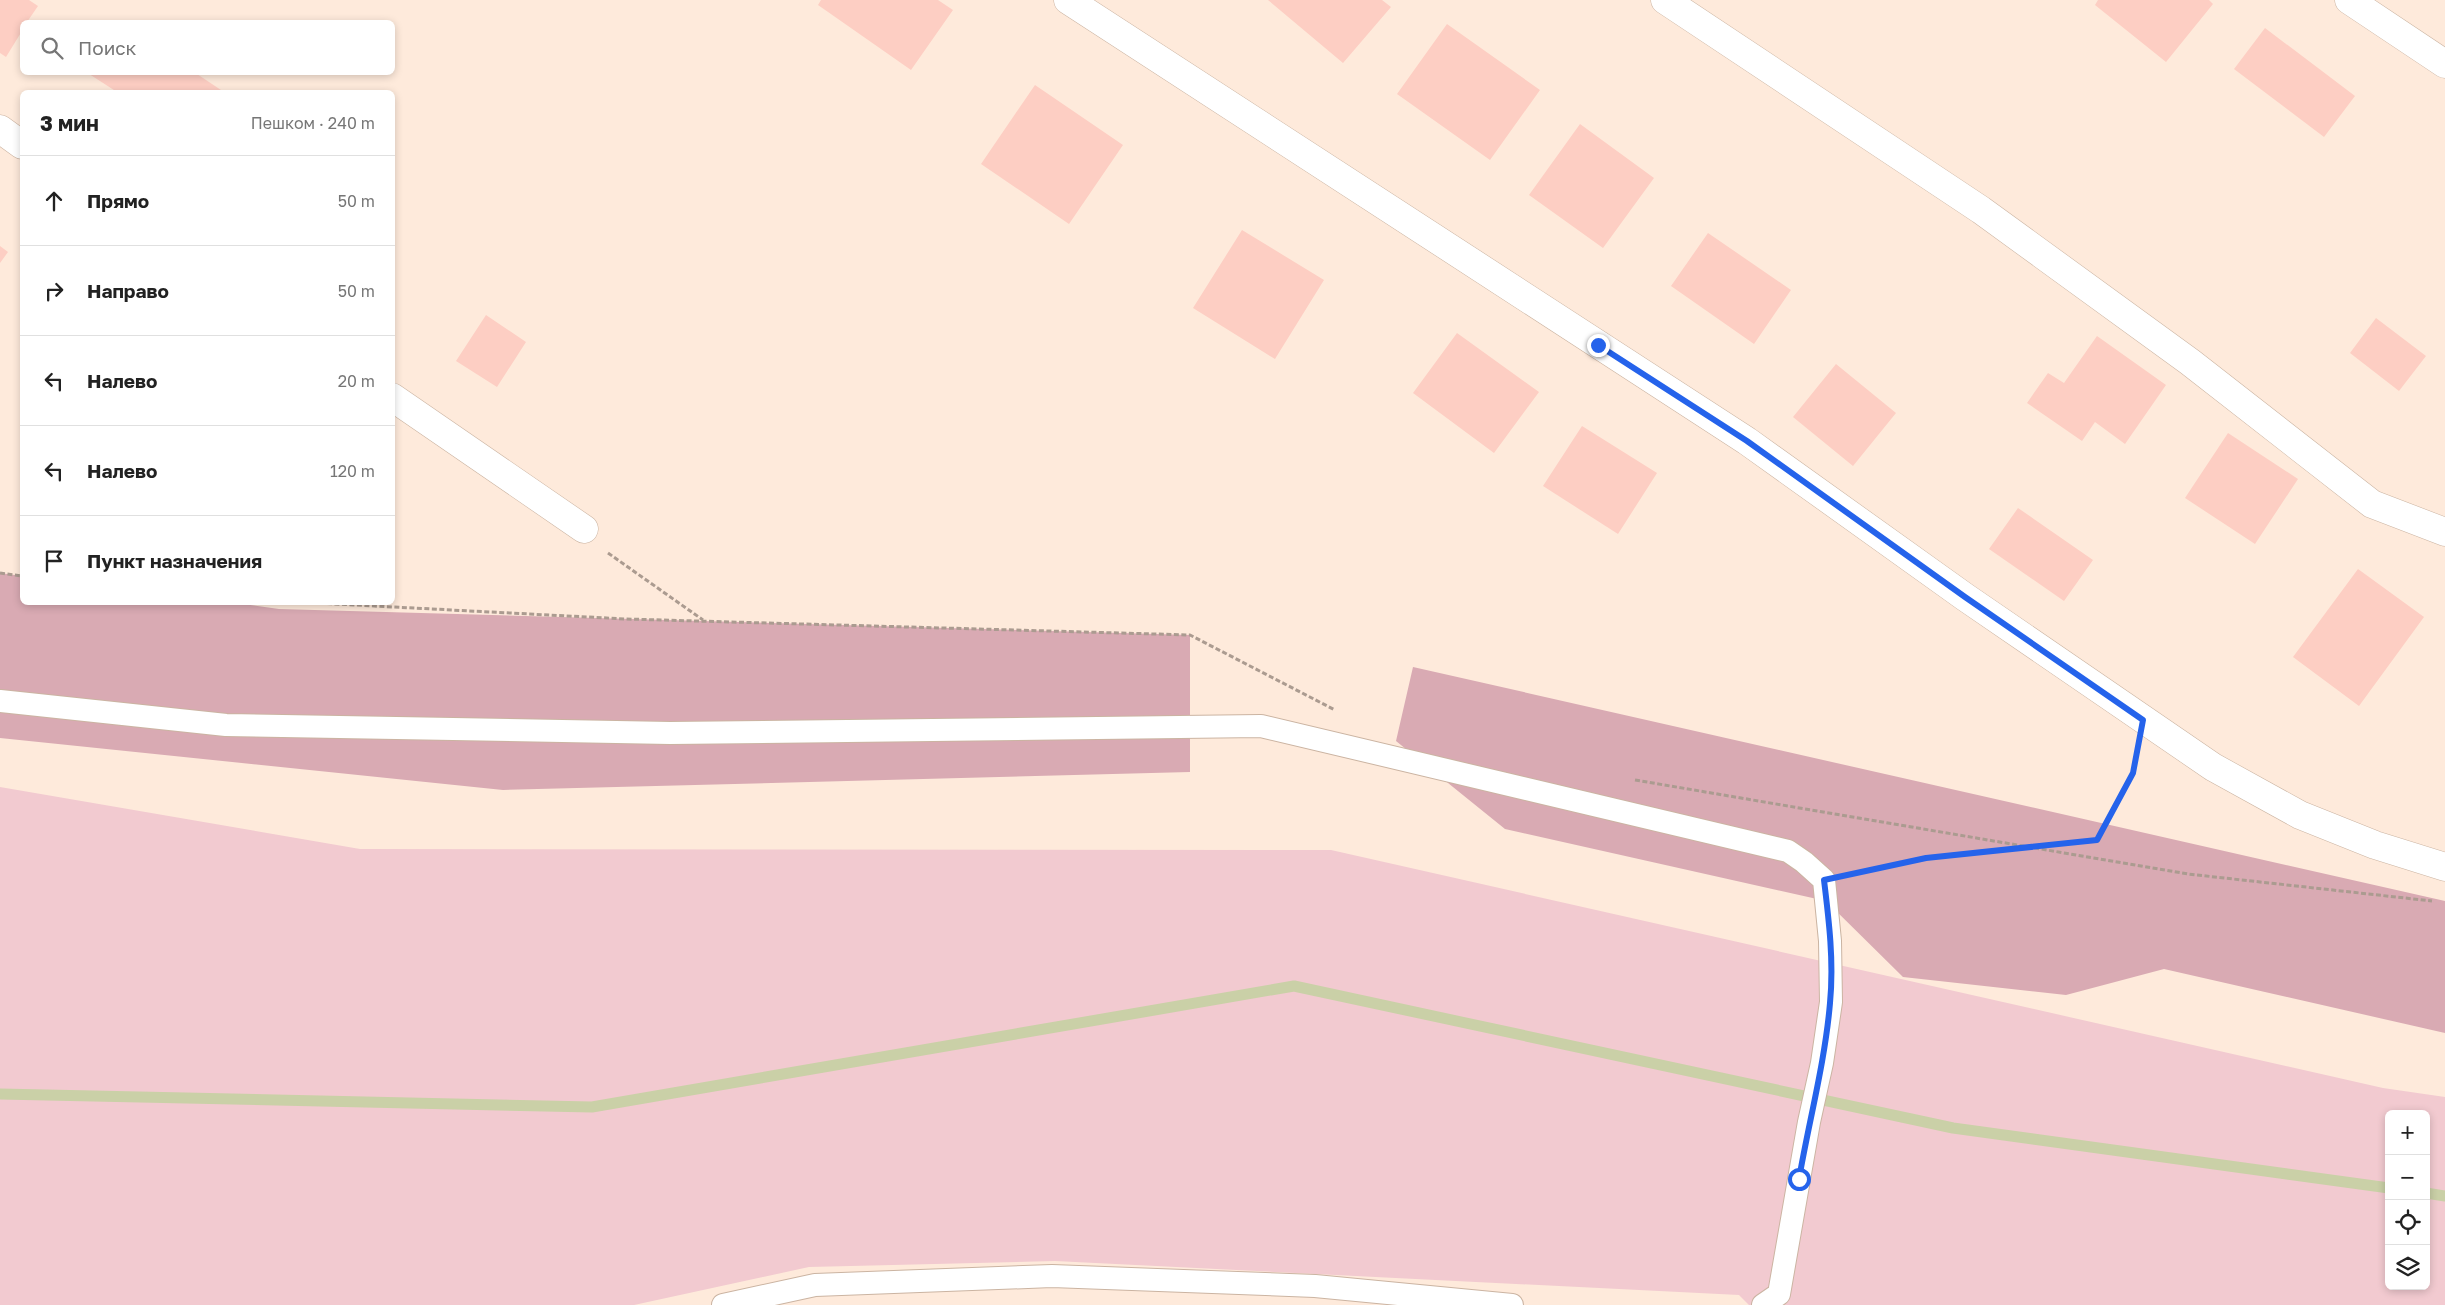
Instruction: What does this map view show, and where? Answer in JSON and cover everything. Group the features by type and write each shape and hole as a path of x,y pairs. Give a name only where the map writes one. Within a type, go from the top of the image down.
{"street":[{"path":"1068,0 1747,441 1965,597 2213,767 2300,815 2375,845 2445,867"},
{"path":"1665,0 1981,210 2190,362 2372,504 2445,532"},
{"path":"2349,0 2445,64"},
{"path":"0,130 20,144"},
{"path":"395,399 584,529"}],"lane":[{"path":"0,702 226,725 670,733 1261,726 1788,851 1824,880 1830,941 1830,1002 1822,1063 1809,1122 1779,1294 1763,1305"},
{"path":"723,1305 815,1285 1052,1276 1315,1286 1512,1305"}],"path":[{"path":"0,573 20,576"},
{"path":"1824,880 1926,858 2097,840 2133,773 2143,720"}],"shaded area":[{"path":"0,573 20,576 20,605 250,605 279,609 1190,635 1190,772 503,790 0,738"},
{"path":"1413,667 2445,901 2445,1033 2164,969 2066,995 1903,977 1826,901 1505,829 1396,741"},
{"path":"0,787 360,849 1331,850 2383,1088 2445,1097 2445,1305 1749,1305 1739,1295 1055,1261 809,1267 634,1305 0,1305"}],"building":[{"path":"0,0 29,0 38,6 28,20 20,20 20,34 6,57 0,53"},
{"path":"821,0 938,0 953,10 911,70 818,5"},
{"path":"1268,0 1382,0 1391,7 1343,63"},
{"path":"2098,0 2209,0 2213,4 2166,62 2095,5"},
{"path":"1447,24 1540,90 1490,160 1397,94"},
{"path":"2265,28 2355,96 2324,137 2234,69"},
{"path":"91,75 198,75 221,90 114,90"},
{"path":"1035,85 1123,145 1069,224 981,164"},
{"path":"1580,124 1654,178 1603,248 1529,195"},
{"path":"1242,230 1324,280 1275,359 1193,308"},
{"path":"1708,233 1791,290 1754,344 1671,286"},
{"path":"0,246 8,252 0,263"},
{"path":"486,315 526,342 497,387 456,361"},
{"path":"2376,318 2426,356 2399,391 2350,353"},
{"path":"1457,333 1539,392 1494,453 1413,393"},
{"path":"2097,336 2166,385 2125,444 2095,422 2082,441 2027,403 2048,373 2064,383"},
{"path":"1836,364 1896,413 1853,466 1793,417"},
{"path":"1582,426 1657,473 1618,534 1543,486"},
{"path":"2228,433 2298,479 2255,544 2185,498"},
{"path":"2018,508 2093,560 2064,601 1989,549"},
{"path":"2358,569 2424,617 2359,706 2293,657"}],"waterway":[{"path":"0,1094 592,1107 1294,986 1953,1128 2385,1187"},
{"path":"2430,1194 2445,1196"}],"route":[{"path":"1598,345 1747,441 1965,597 2143,720 2133,773 2097,840 1926,858 1824,880 1830,941 1830,1002 1822,1063 1799,1179"}]}
